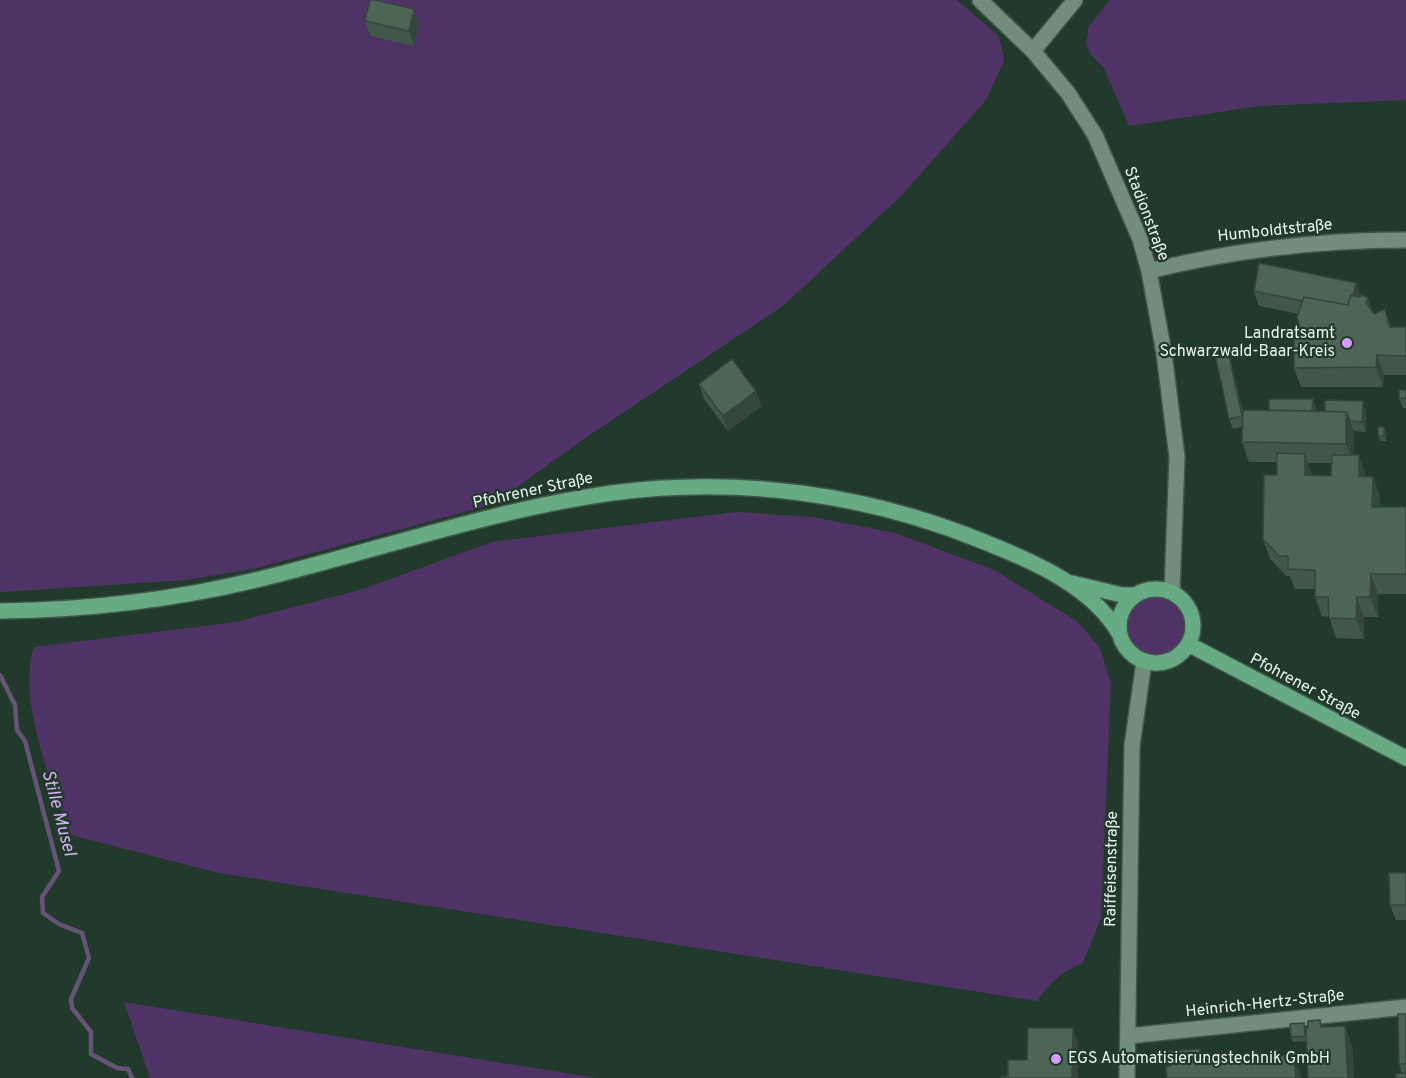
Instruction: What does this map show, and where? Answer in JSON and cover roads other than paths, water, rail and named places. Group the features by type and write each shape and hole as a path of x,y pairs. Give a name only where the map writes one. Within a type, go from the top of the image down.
{"main road":[{"name":"Pfohrener Straße","path":"7,611 130,602 229,586 534,508 612,493 692,488 812,494 889,508 980,539 1066,581 1122,595 1136,595"},
{"name":"Pfohrener Straße","path":"1066,581 1111,618 1120,635"},
{"path":"1154,590 1172,592 1182,599 1191,615 1193,633 1188,645 1171,660 1160,663 1143,662 1126,647 1120,635 1122,612 1136,595 1154,590"},
{"name":"Pfohrener Straße","path":"1188,645 1406,758"}],"street":[{"name":"Stadionstraße","path":"980,0 1033,51 1068,93 1095,135 1140,239 1149,271 1164,353 1177,457 1172,592"},
{"path":"1033,51 1075,0"},
{"name":"Humboldtstraße","path":"1149,271 1211,256 1276,247 1334,241 1406,240"},
{"name":"Raiffeisenstraße","path":"1127,1078 1132,746 1143,662"},
{"name":"Heinrich-Hertz-Straße","path":"1128,1036 1406,1008"}],"waterway":[{"name":"Stille Musel","path":"0,675 15,705 17,730 25,741 59,871 42,897 43,913 59,924 82,933 89,958 71,999 72,1008 91,1032 91,1054 117,1068 128,1069 132,1078"}],"place":[{"name":"Landratsamt Schwarzwald-Baar-Kreis","path":"1347,343"},
{"name":"EGS Automatisierungstechnik GmbH","path":"1056,1059"}]}
